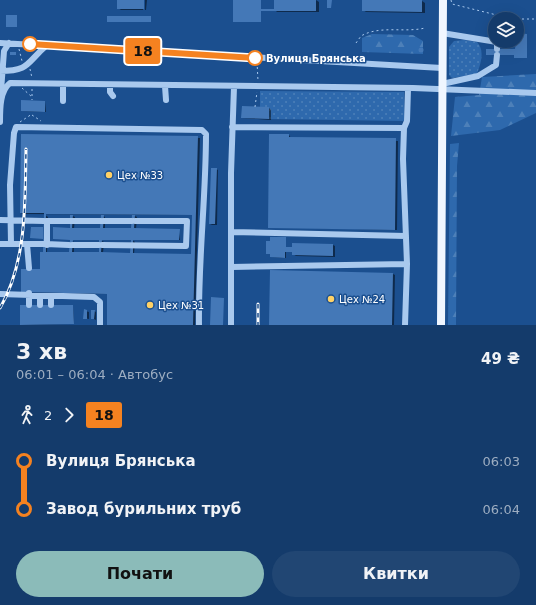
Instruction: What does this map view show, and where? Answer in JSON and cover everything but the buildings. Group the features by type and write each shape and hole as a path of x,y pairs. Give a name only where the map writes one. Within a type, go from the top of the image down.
{"main road":[{"path":"441,325 443,0"}],"street":[{"path":"442,33 497,42 496,65 478,76 442,87"},
{"path":"0,43 442,68"},
{"path":"0,122 1,71 4,51 9,43"},
{"path":"1,71 17,71 24,68 47,45"},
{"path":"1,93 5,86 10,83 234,87 257,84 408,88 442,87 536,93"},
{"path":"63,84 63,101"},
{"path":"110,85 110,92 113,96"},
{"path":"165,86 166,100"},
{"path":"231,325 232,127 234,87"},
{"path":"405,325 407,264 404,128 407,121 408,88"},
{"path":"11,244 11,178 14,133 16,127 202,130 206,134 206,148 204,215 199,271 199,325"},
{"path":"232,127 404,128"},
{"path":"0,220 187,221 186,246 0,244"},
{"path":"45,244 46,221"},
{"path":"232,232 406,236"},
{"path":"27,244 29,268"},
{"path":"232,267 407,264"},
{"path":"0,294 29,294 40,296 60,294 94,297 100,302 100,325"},
{"path":"29,294 29,305"},
{"path":"40,296 40,305"},
{"path":"52,296 52,305"}],"path":[{"path":"452,0 452,4 488,13"},
{"path":"524,20 536,20"},
{"path":"356,43 361,36 376,31 410,31 425,28"},
{"path":"255,107 257,58"},
{"path":"17,83 32,97"},
{"path":"32,83 32,100"},
{"path":"21,122 32,113 40,121"}],"green space":[{"path":"372,34 413,35 423,41 423,54 362,52 362,38"},
{"path":"464,40 477,42 482,53 480,66 477,74 452,78 449,75 449,47 454,41"},
{"path":"536,74 536,113 500,130 451,136 455,97 479,95 482,77"},
{"path":"260,91 404,92 404,121 269,119 269,107 260,107"},
{"path":"459,143 457,166 456,325 448,325 450,144"}],"railway":[{"path":"0,308 9,290 20,251 23,231 26,149"},
{"path":"258,304 258,325"}],"bus line":[{"name":"18","path":"30,44 255,58"}],"place":[{"name":"Вулиця Брянська","path":"255,58"},
{"name":"Цех №33","path":"109,175"},
{"name":"Цех №24","path":"331,299"},
{"name":"Цех №31","path":"150,305"}]}
